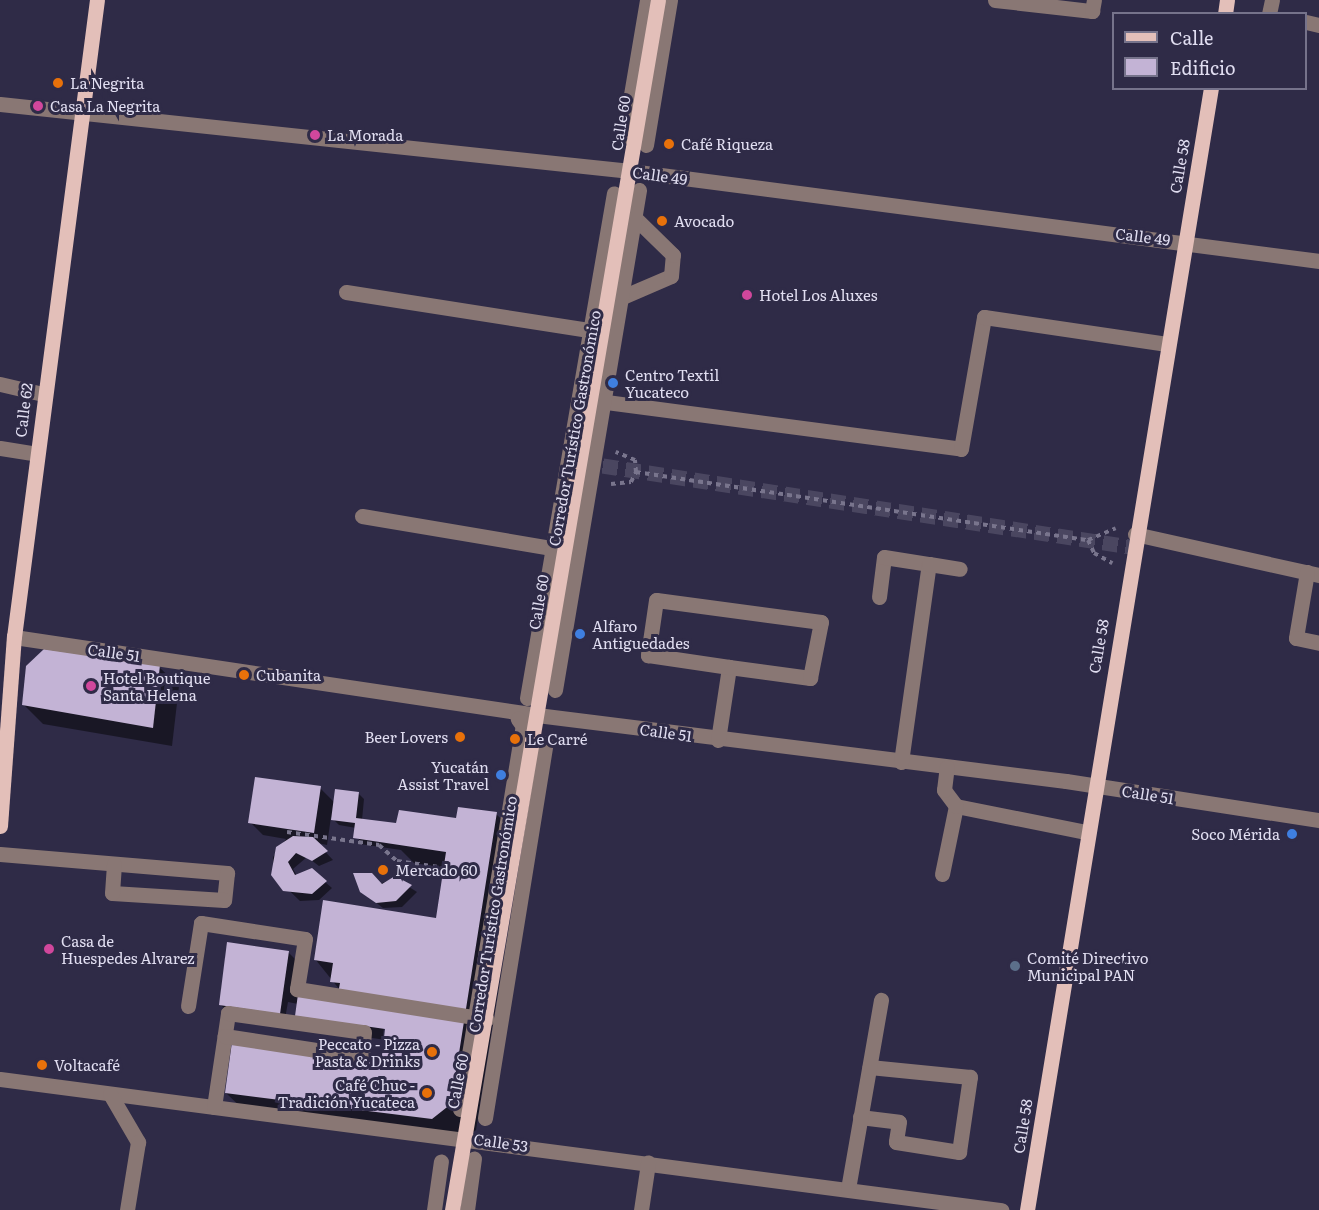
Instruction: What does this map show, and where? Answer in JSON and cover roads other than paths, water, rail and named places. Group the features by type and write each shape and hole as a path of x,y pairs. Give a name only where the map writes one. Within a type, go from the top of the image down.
{"main road":[{"name":"Calle 62","path":"0,826 14,637 78,113 97,0"},
{"name":"Calle 60","path":"452,1210 481,1018 537,715 559,549 597,400 597,331 614,301 629,212 630,171 658,0"},
{"name":"Calle 58","path":"1027,1210 1086,832 1129,530 1167,344 1211,90"}],"street":[{"path":"624,136 647,0"},
{"path":"646,146 670,0"},
{"path":"996,0 1092,11 1094,0"},
{"name":"Calle 49","path":"0,104 630,171 1185,241 1319,261"},
{"path":"614,301 671,276 674,255 629,212 639,190"},
{"name":"Corredor Turístico Gastronómico","path":"527,698 559,549 597,331 614,193"},
{"path":"346,292 597,331"},
{"name":"Corredor Turístico Gastronómico","path":"555,690 596,444 597,400 614,301"},
{"path":"597,400 961,449 984,317 1167,344"},
{"path":"0,384 44,394"},
{"path":"0,448 36,454"},
{"path":"363,516 559,549"},
{"path":"1129,530 1313,573 1296,638 1319,643"},
{"path":"879,597 884,557 960,569"},
{"path":"901,762 929,564"},
{"path":"657,600 821,622 810,678 729,666 648,655 657,600"},
{"name":"Calle 51","path":"14,637 537,715 718,740 1093,785 1319,820"},
{"path":"718,740 729,666"},
{"name":"Corredor Turístico Gastronómico","path":"460,1109 481,1018 498,876 523,726 518,719"},
{"name":"Corredor Turístico Gastronómico","path":"485,1118 546,742"},
{"path":"947,767 944,790 956,806 1086,832"},
{"path":"942,874 956,806"},
{"path":"0,854 227,873 224,900 112,893 114,864"},
{"path":"188,1006 201,923 305,939 297,988 481,1018"},
{"path":"848,1189 881,1000"},
{"path":"214,1107 228,1013 364,1032 362,1057 225,1036"},
{"path":"860,1117 899,1122 896,1142 959,1152 970,1077 869,1067"},
{"name":"Calle 53","path":"0,1079 463,1136 1000,1210"},
{"path":"110,1094 138,1142 126,1210"},
{"path":"467,1210 474,1158"},
{"path":"434,1210 441,1161"},
{"path":"641,1210 648,1163"}],"tunnel":[{"path":"580,462 1133,547"}],"place":[{"name":"La Negrita","path":"58,83"},
{"name":"Casa La Negrita","path":"38,106"},
{"name":"La Morada","path":"315,135"},
{"name":"Café Riqueza","path":"669,144"},
{"name":"Avocado","path":"662,221"},
{"name":"Hotel Los Aluxes","path":"747,295"},
{"name":"Centro Textil Yucateco","path":"613,383"},
{"name":"Alfaro Antiguedades","path":"580,634"},
{"name":"Cubanita","path":"244,675"},
{"name":"Hotel Boutique Santa Helena","path":"91,686"},
{"name":"Beer Lovers","path":"460,737"},
{"name":"Le Carré","path":"515,739"},
{"name":"Yucatán Assist Travel","path":"501,775"},
{"name":"Soco Mérida","path":"1292,834"},
{"name":"Mercado 60","path":"383,870"},
{"name":"Casa de Huespedes Alvarez","path":"49,949"},
{"name":"Comité Directivo Municipal PAN","path":"1015,966"},
{"name":"Peccato - Pizza Pasta & Drinks","path":"432,1052"},
{"name":"Voltacafé","path":"42,1065"},
{"name":"Café Chuc - Tradición Yucateca","path":"427,1093"}]}
